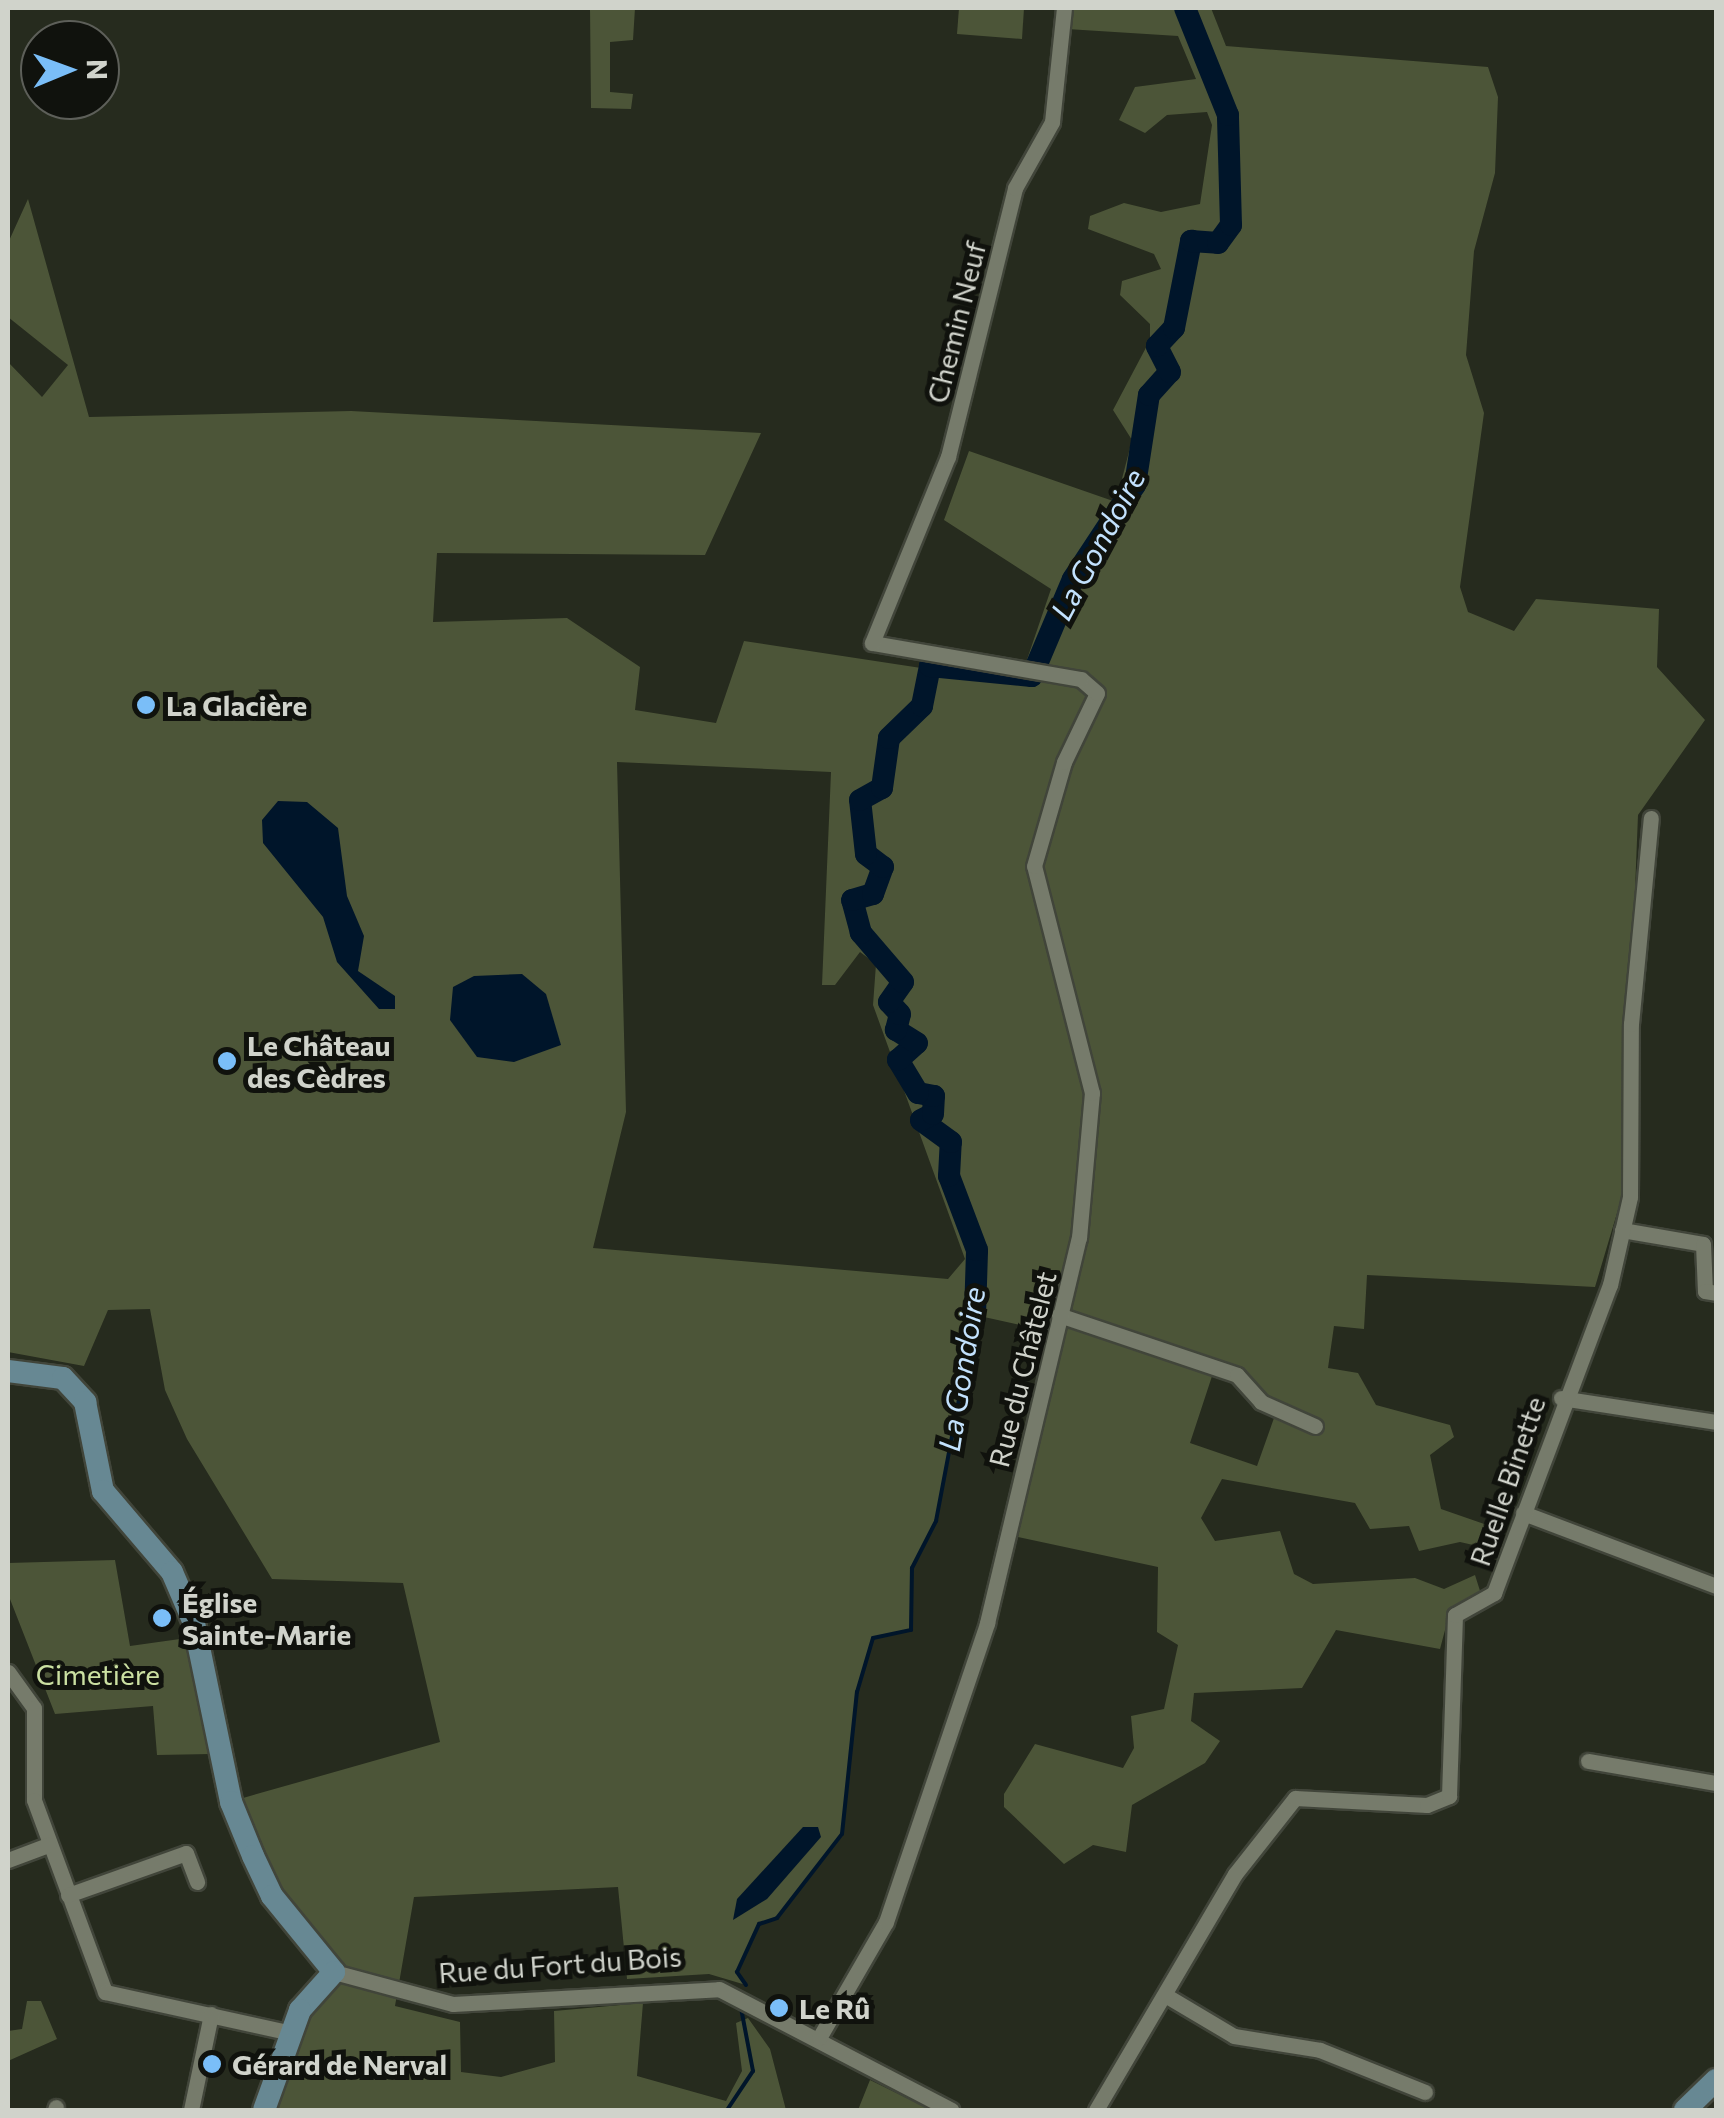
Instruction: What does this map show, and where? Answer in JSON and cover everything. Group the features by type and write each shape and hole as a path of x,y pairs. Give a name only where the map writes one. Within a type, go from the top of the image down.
{"street":[{"name":"Chemin Neuf","path":"1064,8 1052,122 1015,188 948,457 872,643 1073,678 1097,693"},
{"name":"Rue du Châtelet","path":"819,2038 886,1922 987,1623 1079,1238 1092,1093 1034,866 1064,762 1097,693"},
{"name":"Ruelle Binette","path":"1096,2110 1234,1874 1295,1798 1427,1805 1450,1796 1455,1615 1494,1593 1561,1398 1610,1285 1622,1230 1634,1170 1631,1024 1651,818"},
{"path":"1622,1230 1703,1244 1710,1258 1705,1291 1716,1293"},
{"path":"1058,1315 1237,1375 1261,1402 1315,1426"},
{"path":"8,1370 63,1378 84,1402 103,1492 172,1572 194,1622 230,1802 253,1856 334,1972 292,2033 264,2110"},
{"path":"1561,1398 1716,1422"},
{"path":"1523,1513 1716,1586"},
{"path":"8,1672 34,1708 32,1789 48,1845 106,1992 292,2033"},
{"path":"1588,1761 1716,1782"},
{"path":"8,1860 48,1845"},
{"path":"68,1895 186,1854 196,1882"},
{"name":"Rue du Fort du Bois","path":"334,1972 453,2004 694,1984 819,2038 951,2110"},
{"path":"1165,1996 1234,2036 1320,2050 1424,2092"},
{"path":"191,2110 211,2014"},
{"path":"1685,2110 1716,2080"}],"green space":[{"path":"590,8 635,8 633,40 610,42 610,92 633,94 631,109 591,108"},
{"path":"959,8 1024,8 1022,39 957,34"},
{"path":"1068,8 1211,8 1226,46 1488,67 1498,97 1495,173 1474,251 1466,355 1484,413 1460,587 1468,612 1514,631 1536,599 1659,609 1657,667 1705,720 1638,815 1623,1193 1595,1287 1367,1275 1364,1329 1334,1326 1328,1368 1358,1373 1376,1405 1450,1425 1454,1437 1430,1455 1441,1509 1490,1526 1504,1552 1460,1542 1419,1551 1409,1526 1370,1529 1355,1503 1222,1479 1201,1518 1215,1541 1280,1531 1294,1574 1313,1584 1415,1578 1444,1589 1475,1575 1481,1594 1449,1615 1440,1649 1336,1630 1302,1688 1194,1693 1191,1721 1220,1741 1205,1763 1132,1805 1126,1852 1093,1845 1064,1864 1004,1807 1004,1794 1035,1744 1123,1768 1134,1748 1131,1716 1164,1709 1178,1645 1157,1632 1158,1567 1018,1537 1061,1334 975,1315 936,1521 912,1568 911,1630 873,1638 857,1692 842,1834 777,1918 759,1925 737,1972 746,1985 709,1974 627,1979 618,1887 414,1897 395,2006 460,2022 461,2072 501,2077 555,2062 554,2011 643,2003 637,2076 726,2101 742,2071 736,2023 748,2018 770,2049 786,2110 269,2110 321,1990 343,1964 282,1891 243,1798 440,1742 403,1583 272,1579 187,1439 165,1390 150,1309 108,1310 84,1366 8,1352 8,362 42,397 68,365 8,317 8,243 28,199 89,417 351,411 761,433 705,555 437,553 433,622 567,618 640,667 635,710 716,723 744,641 1019,683 1051,589 944,520 969,451 1116,502 1132,440 1113,410 1150,340 1150,324 1120,295 1122,281 1161,269 1154,254 1088,229 1090,216 1124,203 1161,212 1200,204 1212,125 1207,112 1167,115 1145,133 1119,120 1135,87 1196,79 1178,36 1067,29","holes":["617,762 831,772 822,985 835,985 860,952 876,964 873,1005 965,1259 948,1279 593,1248 626,1112","1217,1361 1279,1404 1257,1466 1190,1443"]},
{"name":"Cimetière","path":"115,1560 130,1646 187,1638 211,1754 157,1755 153,1706 55,1714 8,1594 8,1563"},
{"path":"27,2001 41,2001 57,2039 8,2061 8,2031 22,2029"},
{"path":"870,2080 931,2110 858,2110"}],"water":[{"path":"278,801 307,802 338,828 347,896 364,936 358,971 395,996 395,1009 379,1009 337,962 323,917 263,843 262,820"},
{"path":"522,974 546,994 561,1045 514,1062 477,1057 450,1020 453,987 474,976"},
{"path":"803,1827 818,1827 821,1837 767,1899 733,1920 737,1899"}],"waterway":[{"name":"La Gondoire","path":"975,1315 977,1250 949,1176 951,1142 921,1120 933,1114 934,1096 918,1093 898,1060 917,1043 896,1030 900,1014 889,1002 903,982 861,933 852,900 873,894 883,867 866,854 860,800 882,788 889,738 922,706 930,666 1032,676 1073,579 1135,485 1149,395 1170,372 1157,346 1174,328 1191,241 1218,243 1231,225 1228,115 1185,8"},
{"name":"La Gondoire","path":"746,1985 737,1972 759,1924 777,1918 842,1834 857,1692 873,1638 911,1630 912,1568 936,1521 975,1315"},
{"name":"La Gondoire","path":"727,2110 753,2071 741,2008"}],"place":[{"name":"La Glacière","path":"146,705"},
{"name":"Le Château des Cèdres","path":"227,1061"},
{"name":"Église Sainte-Marie","path":"162,1618"},
{"name":"Le Rû","path":"779,2008"},
{"name":"Gérard de Nerval","path":"212,2064"}]}
